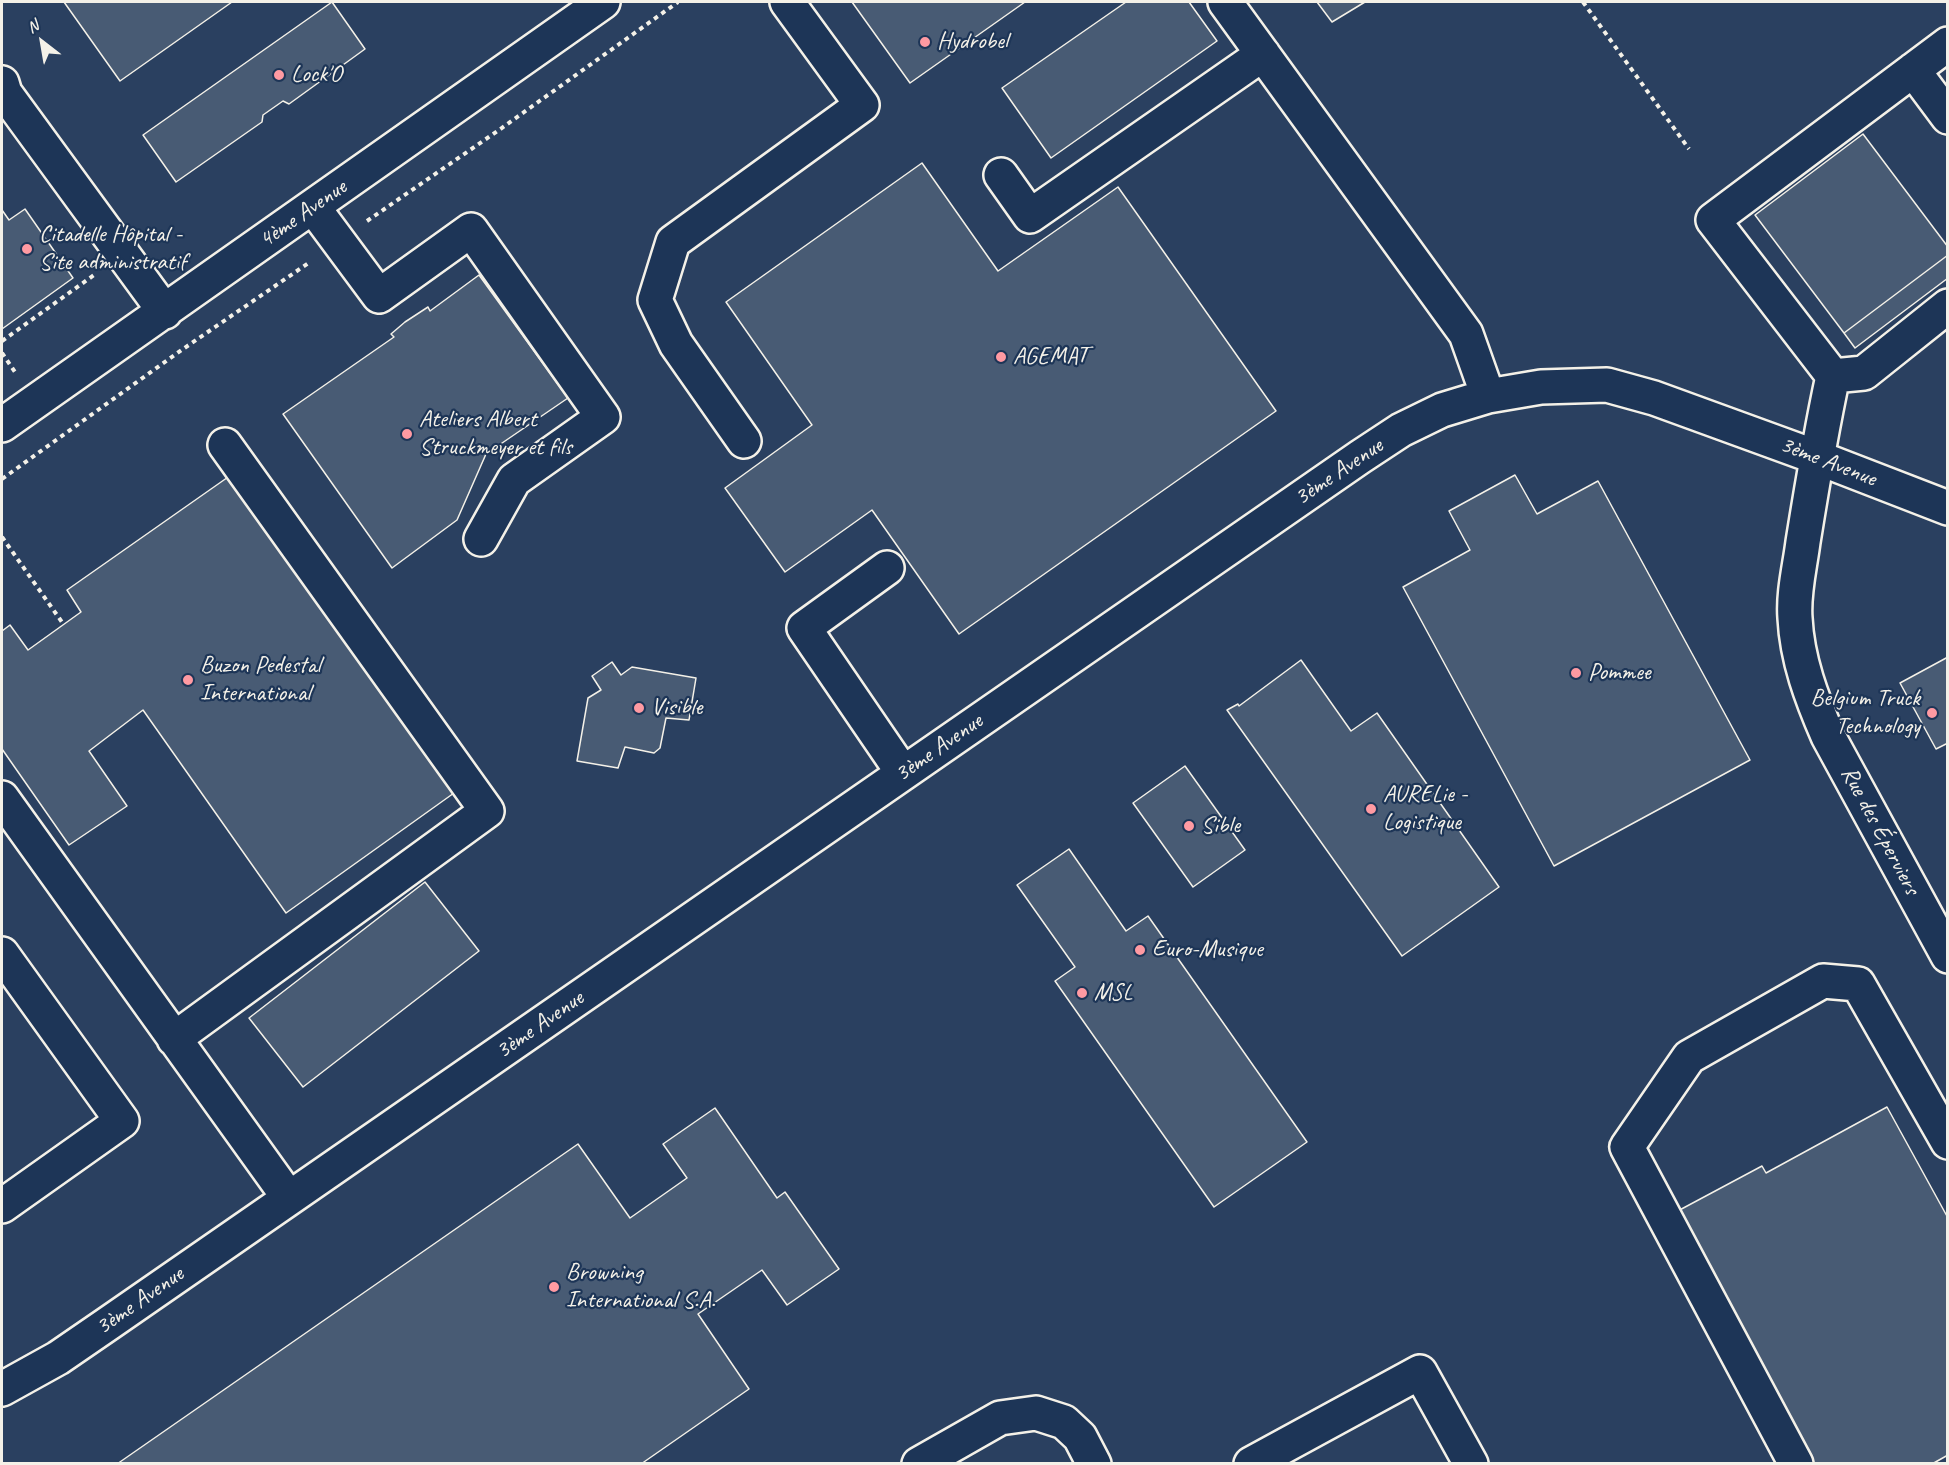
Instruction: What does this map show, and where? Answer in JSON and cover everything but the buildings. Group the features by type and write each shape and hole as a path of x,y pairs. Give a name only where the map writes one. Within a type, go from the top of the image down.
{"street":[{"name":"4ème Avenue","path":"2,425 603,2"},
{"path":"744,441 676,344 655,300 673,242 862,105 787,2"},
{"path":"1225,2 1466,334 1488,396"},
{"path":"1947,44 1713,220 1833,376 1864,373 1947,306"},
{"path":"1001,176 1030,216 1263,54"},
{"path":"1913,70 1947,117"},
{"path":"2,83 5,93 165,312"},
{"path":"313,207 378,296 471,230 603,417 514,480 481,539"},
{"name":"Rue des Éperviers","path":"1833,376 1816,457 1798,576 1794,618 1801,663 1828,736 1947,956"},
{"name":"3ème Avenue","path":"2,1389 57,1358 1360,457 1401,430 1442,410 1488,396 1541,387 1607,385 1654,398 1947,508"},
{"path":"174,1039 487,811 225,445"},
{"path":"887,568 804,628 903,773"},
{"path":"2,798 289,1198"},
{"path":"2,954 122,1121 2,1206"},
{"path":"1796,1464 1627,1147 1689,1057 1823,981 1858,984 1947,1142"},
{"path":"1251,1464 1420,1372 1471,1464"},
{"path":"918,1464 1000,1418 1036,1413 1064,1422 1080,1437 1094,1464"}],"path":[{"path":"1583,2 1689,149"},
{"path":"2,341 124,254"},
{"path":"2,537 64,625"}],"shaded area":[{"path":"2,2 1947,2 1947,1463 2,1463"}],"place":[{"name":"Hydrobel","path":"925,42"},
{"name":"Lock'O","path":"279,75"},
{"name":"Citadelle Hôpital - Site administratif","path":"27,249"},
{"name":"AGEMAT","path":"1001,357"},
{"name":"Ateliers Albert Struckmeyer et fils","path":"407,434"},
{"name":"Pommee","path":"1576,673"},
{"name":"Buzon Pedestal International","path":"188,680"},
{"name":"Visible","path":"639,708"},
{"name":"Belgium Truck Technology","path":"1932,713"},
{"name":"AURELie - Logistique","path":"1371,809"},
{"name":"Sible","path":"1189,826"},
{"name":"Euro-Musique","path":"1140,950"},
{"name":"MSL","path":"1082,993"},
{"name":"Browning International S.A.","path":"554,1287"}]}
